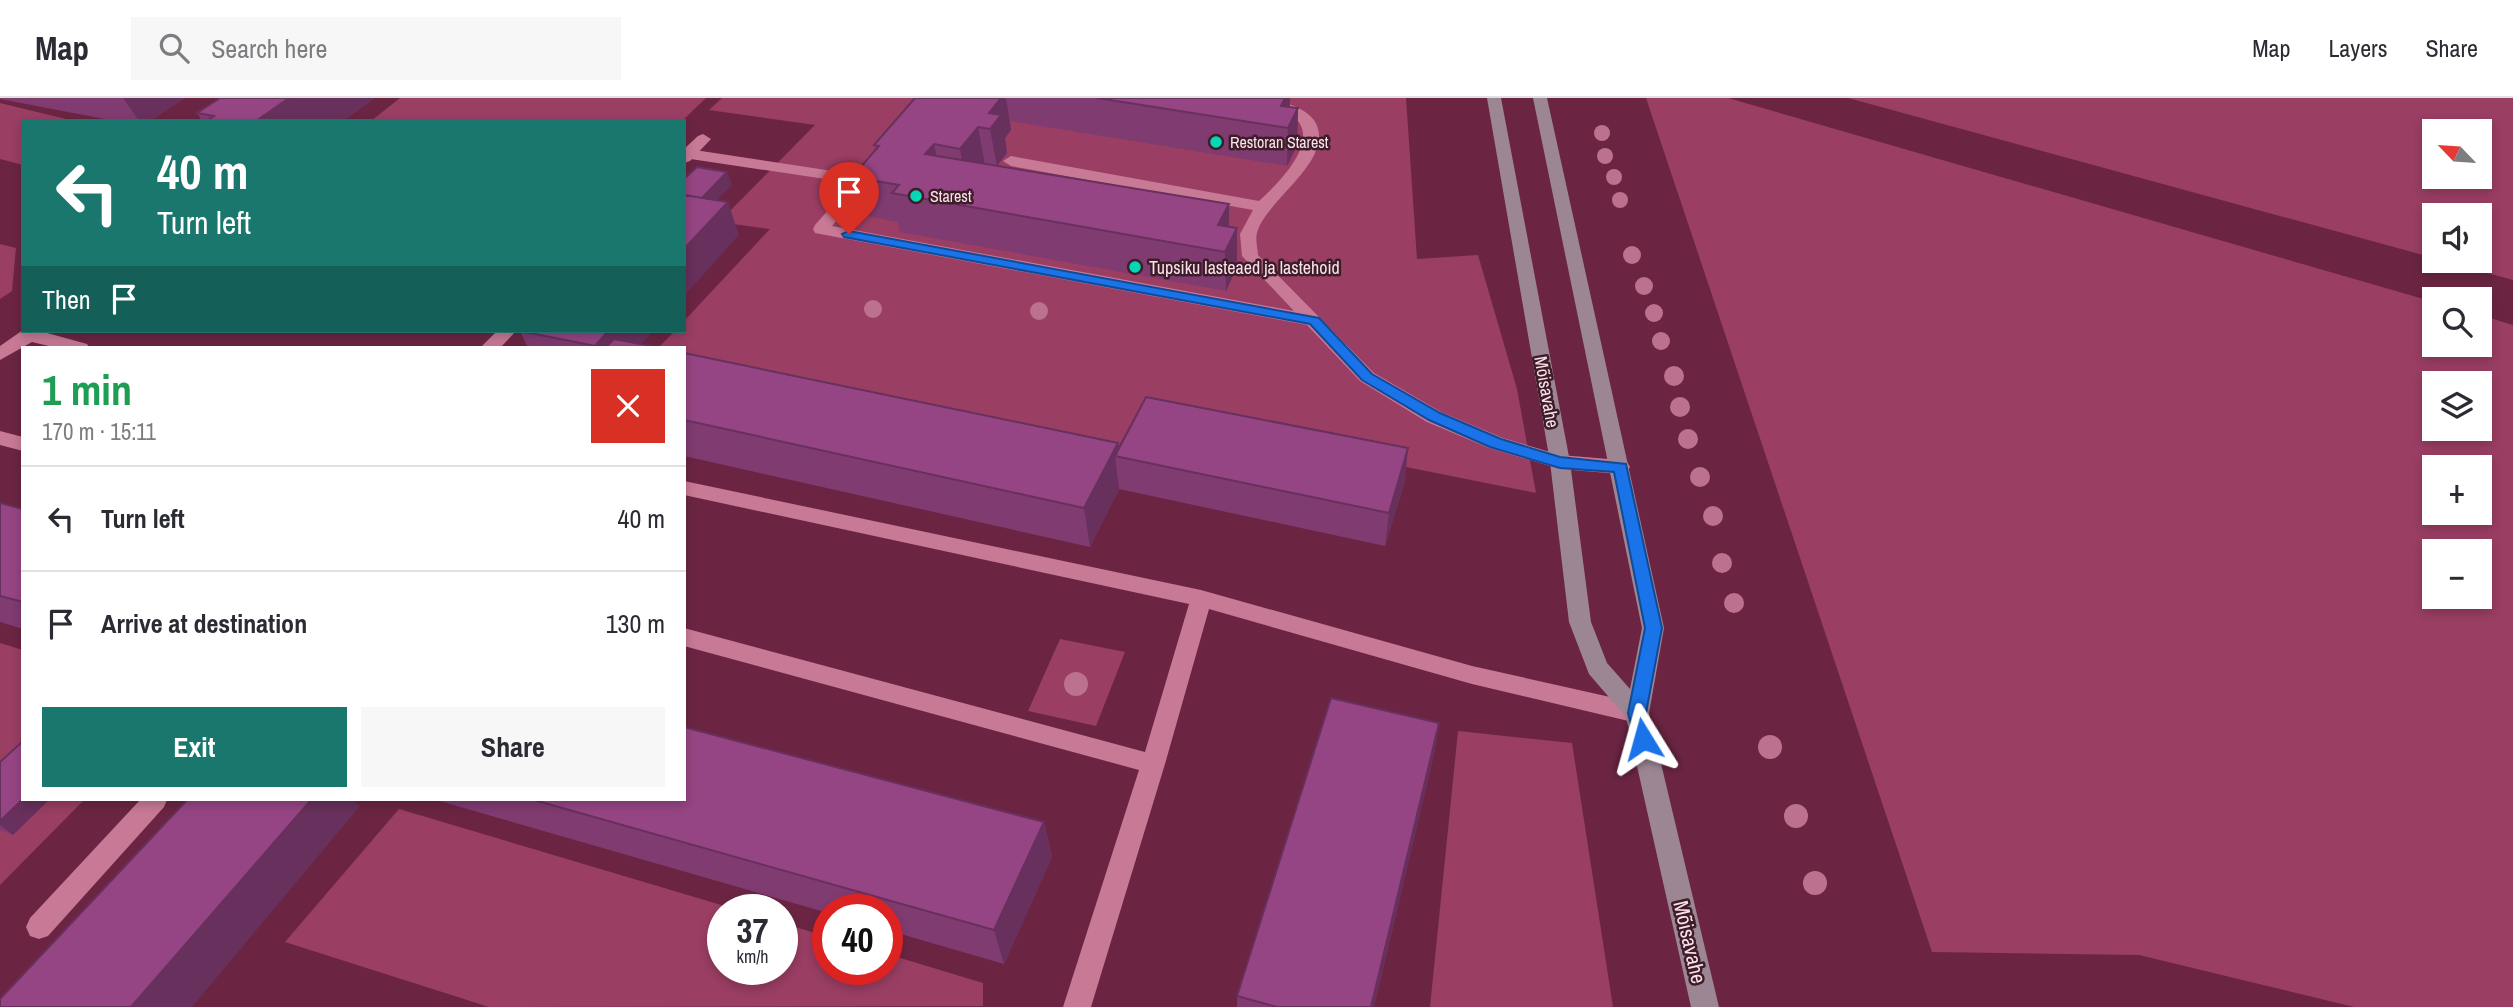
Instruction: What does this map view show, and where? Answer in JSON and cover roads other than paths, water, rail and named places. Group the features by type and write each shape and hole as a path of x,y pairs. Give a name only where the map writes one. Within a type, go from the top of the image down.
{"street":[{"path":"1236,98 1289,109 1307,120 1312,132 1310,147 1298,167 1263,207 1248,234 1250,256 1367,377 1434,417 1496,443 1560,462 1620,467"},
{"name":"Mõisavahe","path":"1494,98 1560,462 1580,622 1597,668 1637,713"},
{"name":"Mõisavahe","path":"1540,98 1653,628 1637,713 1705,1007"},
{"path":"686,156 703,139"},
{"path":"686,156 863,180"},
{"path":"880,160 821,229 1315,321"},
{"path":"1011,161 1263,207"},
{"path":"0,354 30,333 74,346"},
{"path":"491,346 505,333"},
{"path":"0,438 21,443"},
{"path":"686,488 1201,598 1472,674 1637,713"},
{"path":"1077,1007 1153,764 1201,598"},
{"path":"686,639 1153,764"},
{"path":"39,927 154,801"}],"place":[{"name":"Restoran Starest","path":"1216,142"},
{"name":"Starest","path":"916,196"},
{"name":"Tupsiku lasteaed ja lastehoid","path":"1135,267"}]}
